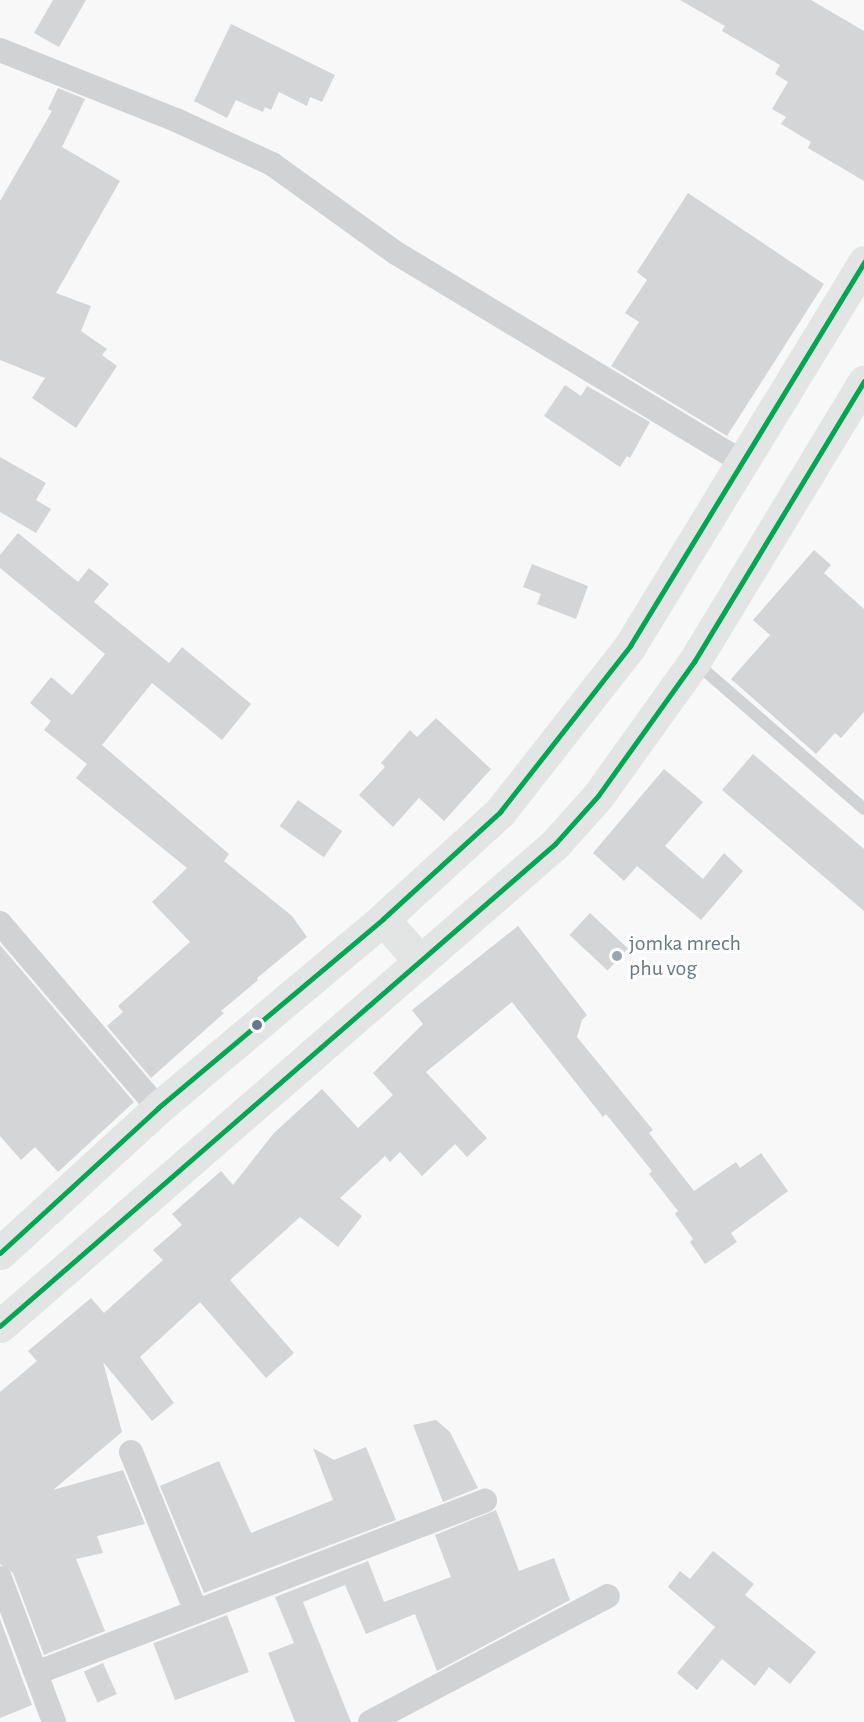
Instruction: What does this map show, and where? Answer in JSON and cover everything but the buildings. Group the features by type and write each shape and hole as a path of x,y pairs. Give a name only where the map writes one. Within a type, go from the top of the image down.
{"main road":[{"path":"0,1253 158,1108 383,919 500,812 545,759 630,646 864,262"},
{"path":"0,1326 555,844 598,796 694,662 864,381"},
{"path":"383,919 420,961"}],"street":[{"path":"0,51 176,120 272,164 396,253 743,462"},
{"path":"0,923 158,1108"},
{"path":"131,1452 195,1609"},
{"path":"36,1673 195,1609 485,1501"},
{"path":"0,1578 54,1722"},
{"path":"370,1722 608,1596"}],"lane":[{"path":"694,662 864,809"}],"transit line":[{"path":"0,1253 158,1108 383,919 500,812 630,646 864,262"},
{"path":"0,1326 555,844 598,796 694,662 864,381"}],"place":[{"name":"jomka mrech phu vog","path":"617,956"}]}
